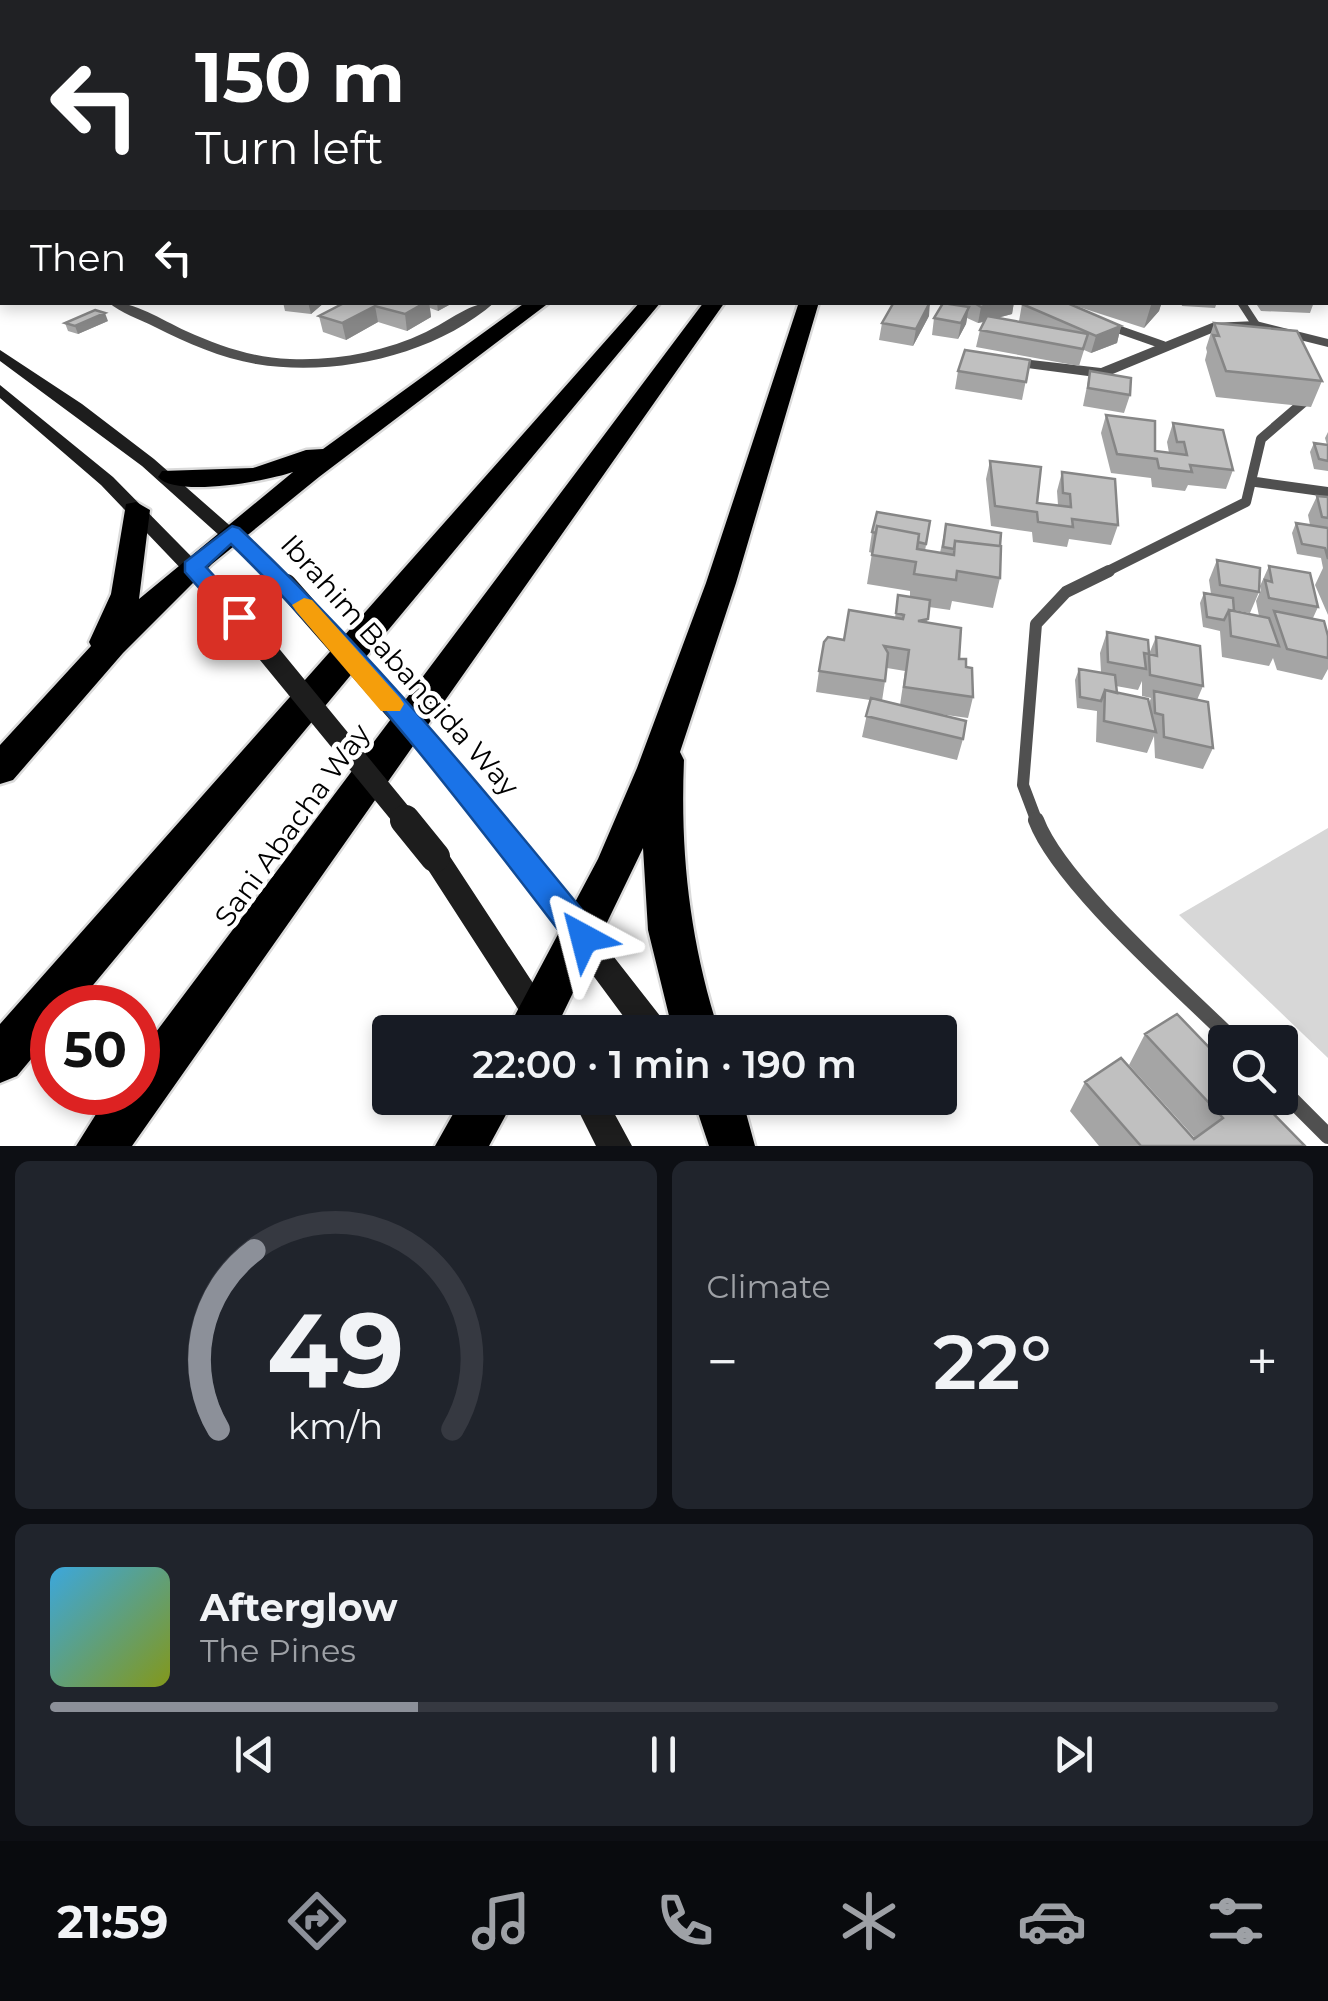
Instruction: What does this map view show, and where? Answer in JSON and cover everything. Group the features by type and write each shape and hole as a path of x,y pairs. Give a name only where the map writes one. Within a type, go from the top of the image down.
{"highway":[{"path":"0,770 100,654 232,533 536,305"},
{"name":"Sani Abacha Way","path":"0,1060 647,305"},
{"name":"Sani Abacha Way","path":"101,1146 714,305"},
{"path":"546,1015 584,938 688,684 808,305"},
{"path":"170,476 256,476 350,441"},
{"path":"100,654 126,594 136,510"},
{"path":"668,733 660,870 674,965 690,1015"},
{"path":"460,1146 479,1115"}],"main road":[{"name":"Ibrahim Babangida Way","path":"0,354 103,423 170,476 286,584 490,817 641,1015"},
{"path":"0,390 136,510 239,617 435,857 533,1015"},
{"path":"598,1115 616,1146"}],"street":[{"path":"121,305 221,350 311,362 364,358 418,344 483,305"},
{"path":"996,360 1088,375 1116,371 1163,346 1217,326 1256,325 1328,342"}],"lane":[{"path":"1244,305 1256,325"},
{"path":"1096,321 1163,346"},
{"path":"1218,1025 1085,891 1042,836 1023,785 1036,624 1066,592 1246,502 1256,482 1254,456 1262,438 1305,401 1303,385"},
{"path":"1256,482 1328,492"},
{"path":"1298,1106 1328,1136"}],"shaded area":[{"path":"1328,828 1328,1058 1298,1025 1179,915"}],"building":[{"path":"340,305 421,305 405,314 375,306 342,323 319,316"},
{"path":"892,305 928,305 916,329 882,323"},
{"path":"942,305 969,307 961,323 934,318"},
{"path":"1024,305 1072,305 1121,326 1096,336"},
{"path":"95,310 105,313 75,326 65,323"},
{"path":"987,316 1088,334 1083,349 980,330"},
{"path":"1214,323 1297,331 1322,381 1226,371 1213,335 1219,336"},
{"path":"965,350 1030,360 1026,382 958,371"},
{"path":"1090,371 1131,378 1130,395 1088,388"},
{"path":"1106,415 1155,421 1155,451 1187,455 1184,442 1177,442 1173,423 1223,430 1233,470 1190,465 1192,472 1159,468 1157,459 1117,454"},
{"path":"1314,443 1328,445 1328,461 1319,459"},
{"path":"990,461 1041,467 1037,503 1071,507 1070,494 1063,493 1062,472 1115,479 1118,525 1072,519 1073,527 1038,522 1037,512 995,506"},
{"path":"1317,496 1328,497 1328,518 1322,517"},
{"path":"877,512 930,521 926,544 918,542 919,534 877,526 876,533 872,532"},
{"path":"1296,523 1328,528 1328,559 1325,548 1302,544"},
{"path":"946,524 1001,533 1000,546 955,541 954,549 943,547"},
{"path":"877,526 919,534 917,549 954,555 955,541 1001,546 1000,578 957,571 956,580 914,574 916,562 872,555"},
{"path":"1217,560 1260,568 1259,592 1220,585"},
{"path":"1269,566 1310,573 1318,607 1269,598 1265,580 1272,582"},
{"path":"1204,593 1233,598 1234,611 1229,610 1224,620 1207,617"},
{"path":"898,595 930,600 928,619 918,621 961,628 959,659 966,659 966,667 972,668 973,697 904,687 909,650 884,646 888,653 885,681 819,671 828,637 844,640 849,610 903,619 904,615 896,613"},
{"path":"1229,610 1269,618 1279,646 1231,636"},
{"path":"1274,611 1324,621 1328,658 1287,649"},
{"path":"1107,632 1148,640 1149,654 1144,653 1146,669 1108,662"},
{"path":"1156,637 1200,646 1203,686 1150,675 1149,654 1157,656"},
{"path":"1079,669 1115,675 1117,693 1105,690 1101,701 1080,697"},
{"path":"1105,690 1148,699 1156,732 1104,721"},
{"path":"1154,691 1208,702 1213,748 1164,737 1163,715 1155,713"},
{"path":"871,698 966,721 963,739 866,716"},
{"path":"1177,1014 1208,1046 1208,1102 1145,1034"},
{"path":"1121,1058 1194,1139 1223,1118 1220,1115 1275,1115 1305,1146 1141,1146 1085,1082"}],"slow traffic":[{"path":"304,605 391,704"}],"route":[{"path":"239,617 193,567 232,533 286,584 490,817 584,938"}]}
